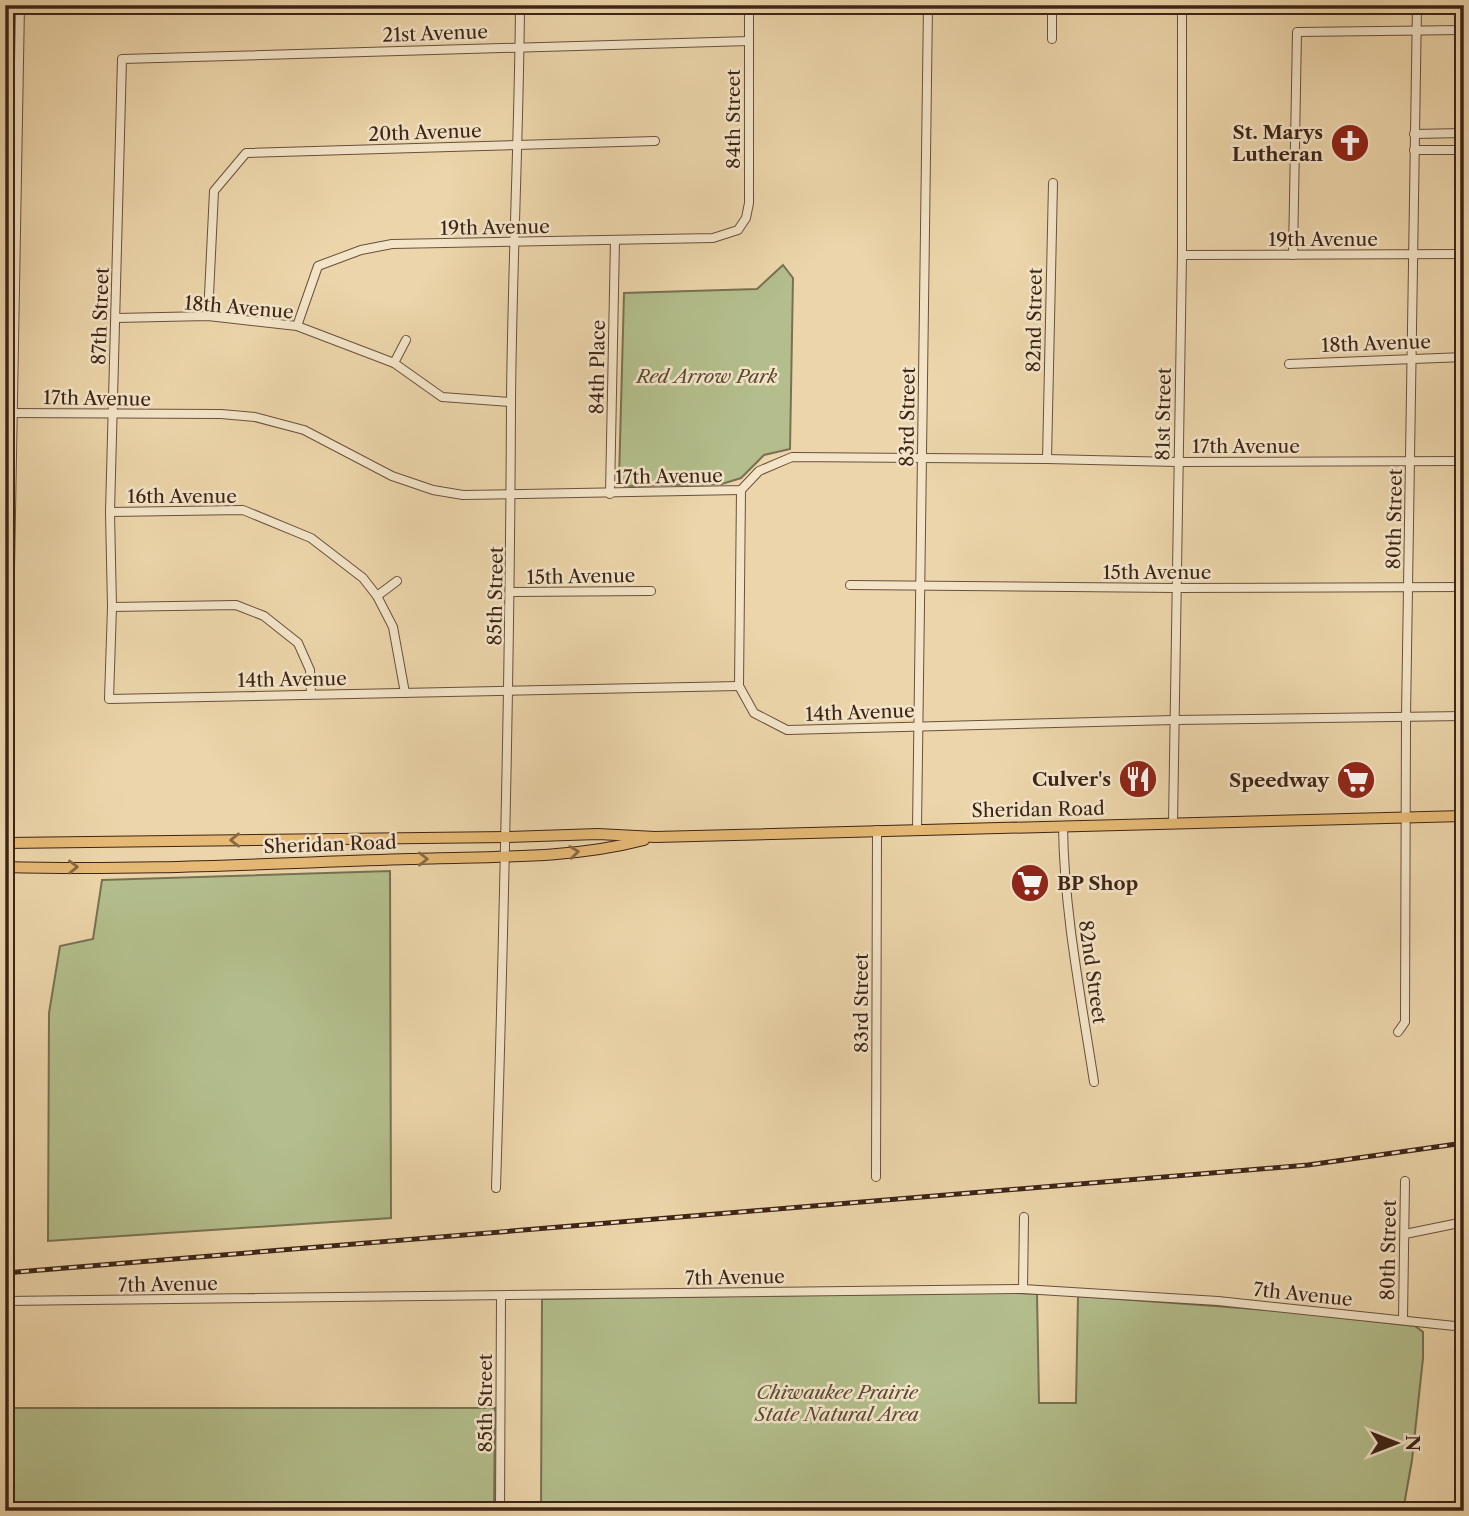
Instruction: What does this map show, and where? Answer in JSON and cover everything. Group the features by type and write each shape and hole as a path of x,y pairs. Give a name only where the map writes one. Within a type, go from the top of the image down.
{"main road":[{"name":"Sheridan Road","path":"5,843 598,834 655,837 1464,816"},
{"name":"Sheridan Road","path":"5,867 209,866 506,858 616,847 655,837"}],"street":[{"path":"8,682 10,412 20,5"},
{"name":"85th Street","path":"496,1188 510,691 511,402 519,145 520,5"},
{"name":"84th Street","path":"738,230 746,218 749,203 749,5"},
{"name":"83rd Street","path":"917,829 928,5"},
{"path":"1052,5 1052,39"},
{"name":"81st Street","path":"1173,824 1182,254 1182,5"},
{"name":"80th Street","path":"1398,1032 1405,1022 1406,718 1417,5"},
{"path":"1293,255 1297,32 1464,30"},
{"name":"21st Avenue","path":"122,59 749,41"},
{"name":"87th Street","path":"109,699 112,607 110,512 122,59"},
{"path":"1414,134 1464,133"},
{"name":"20th Avenue","path":"208,316 214,191 246,153 655,141"},
{"path":"1414,150 1464,150"},
{"name":"82nd Street","path":"1047,459 1053,183"},
{"name":"19th Avenue","path":"298,326 318,266 361,250 392,244 713,238 738,230"},
{"name":"84th Place","path":"610,494 615,240"},
{"name":"19th Avenue","path":"1182,254 1464,254"},
{"name":"18th Avenue","path":"116,318 208,316 298,326 394,363 442,397 511,402"},
{"path":"394,363 406,340"},
{"name":"18th Avenue","path":"1289,364 1464,357"},
{"name":"17th Avenue","path":"10,412 221,414 256,417 304,430 392,476 433,490 463,495 741,490 759,471 792,457 1177,462 1464,461"},
{"path":"739,686 741,490"},
{"name":"16th Avenue","path":"110,512 243,510 311,538 363,578 377,596 393,627 405,693"},
{"path":"377,596 397,581"},
{"name":"15th Avenue","path":"850,585 1464,587"},
{"name":"15th Avenue","path":"511,592 651,591"},
{"path":"112,607 224,604 236,605 264,616 298,643 310,670 310,694"},
{"name":"14th Avenue","path":"109,699 739,686 754,713 787,730 1464,716"},
{"name":"82nd Street","path":"1063,825 1064,870 1070,925 1094,1082"},
{"name":"83rd Street","path":"876,1177 877,830"},
{"name":"80th Street","path":"1403,1320 1405,1181"},
{"path":"1023,1289 1024,1217"},
{"path":"1405,1234 1464,1222"},
{"name":"7th Avenue","path":"5,1301 1023,1289 1218,1301 1464,1327"},
{"name":"85th Street","path":"500,1511 501,1296"}],"green space":[{"name":"Red Arrow Park","path":"783,265 793,278 790,449 764,455 741,478 722,484 625,486 619,480 624,293 757,289"},
{"path":"390,871 391,1218 48,1241 49,1013 60,946 93,939 102,880"},
{"name":"Chiwaukee Prairie State Natural Area","path":"999,1292 1037,1294 1039,1403 1076,1403 1078,1296 1294,1312 1415,1326 1423,1332 1423,1358 1412,1460 1403,1511 541,1511 542,1299"},
{"path":"5,1408 495,1408 494,1511 5,1511"}],"railway":[{"path":"5,1273 1308,1165 1464,1143"}],"place":[{"name":"St. Marys Lutheran","path":"1350,143"},
{"name":"Culver's","path":"1138,779"},
{"name":"Speedway","path":"1356,780"},
{"name":"BP Shop","path":"1030,883"}]}
